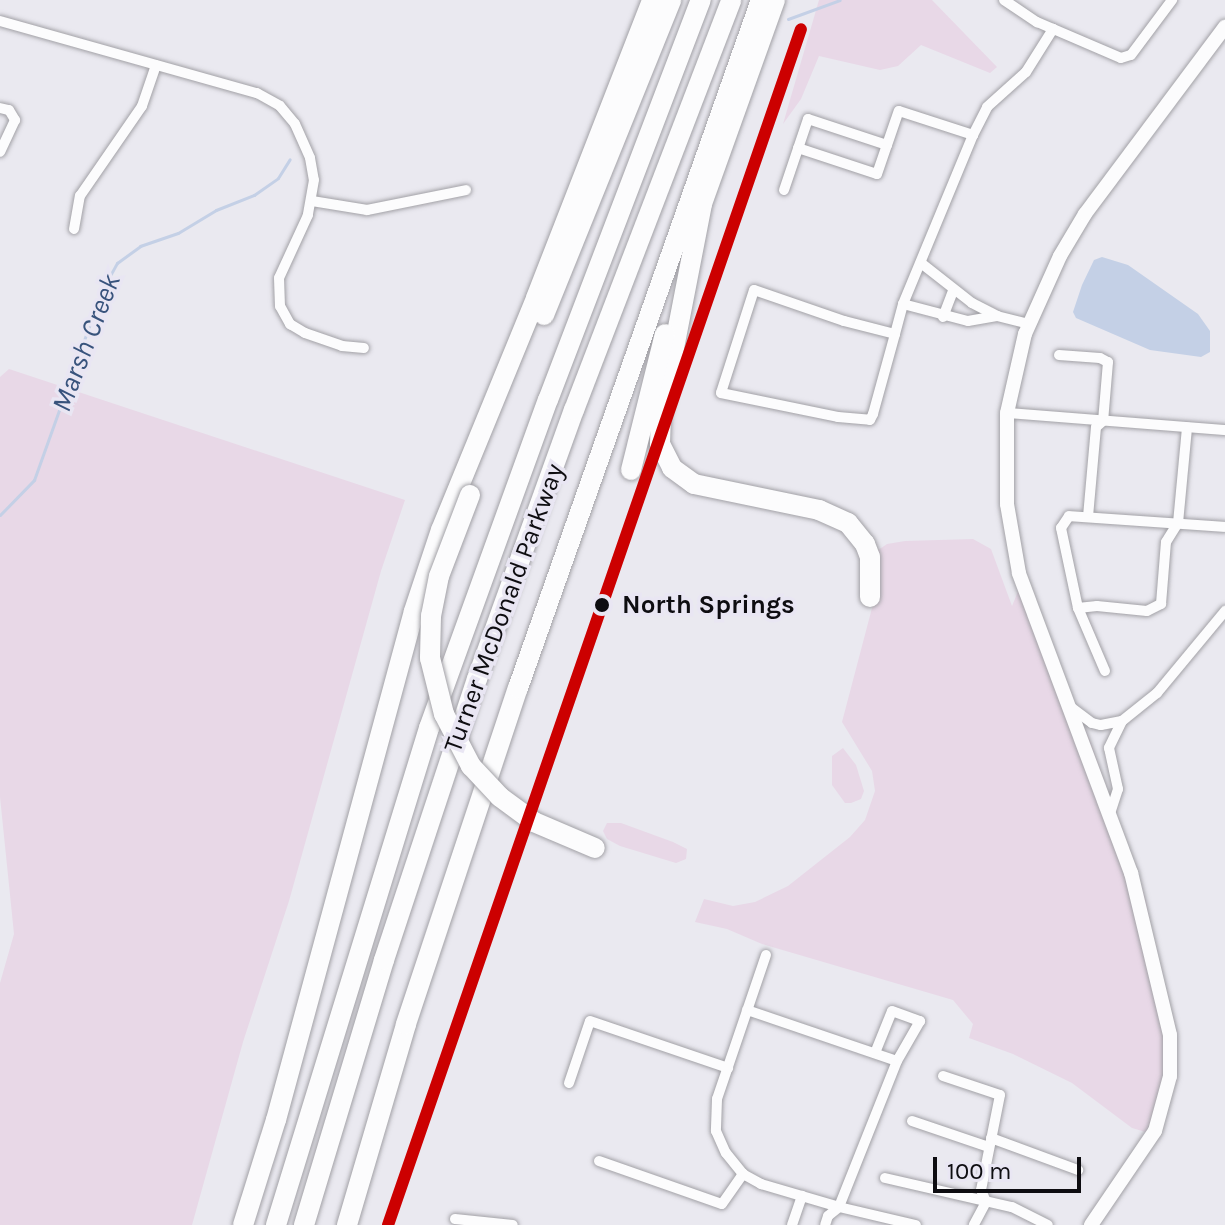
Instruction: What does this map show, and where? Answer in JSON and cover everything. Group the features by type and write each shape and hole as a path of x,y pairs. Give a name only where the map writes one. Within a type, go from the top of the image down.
{"highway":[{"path":"243,1225 276,1120 389,699 437,543 652,0"},
{"path":"595,848 534,822 484,781 451,731 433,678 429,637 439,576 671,0"},
{"name":"Turner McDonald Parkway","path":"276,1225 429,728 542,414 701,0"},
{"name":"Turner McDonald Parkway","path":"304,1225 384,960 477,679 574,410 731,0"},
{"path":"347,1225 406,1024 508,717 761,0"},
{"path":"775,0 702,204 661,415 660,444 672,468 694,484 819,510 848,523 865,544 870,557 870,597"},
{"path":"631,470 654,367 692,246"}],"street":[{"path":"1004,0 1053,29 1126,57 1172,0"},
{"path":"0,21 257,93 280,106 295,124 310,158 314,180 312,201 279,278 280,306 290,324 305,333 342,346 364,348"},
{"path":"1091,1225 1150,1139 1162,1113 1170,1076 1166,1014 1138,899 1110,813 1019,573 1009,526 1004,459 1007,413 1029,324 1060,256 1085,214 1225,27"},
{"path":"895,334 844,321 754,290 722,387 724,396 870,420 895,334 903,304 973,135 987,107 1026,72 1053,29"},
{"path":"74,229 80,196 142,106 156,65"},
{"path":"0,108 13,114 14,127 0,152"},
{"path":"798,148 877,174 899,111 973,135"},
{"path":"784,190 808,119 887,145"},
{"path":"312,201 367,210 466,190"},
{"path":"921,263 972,303 997,316 1029,324"},
{"path":"943,317 953,291"},
{"path":"968,321 972,303"},
{"path":"903,304 943,317 968,321 997,316"},
{"path":"1059,355 1108,362 1103,421 1096,427 1088,517"},
{"path":"1007,413 1225,430"},
{"path":"1078,608 1147,611 1161,604 1166,542 1178,523 1187,427"},
{"path":"1105,671 1078,608 1061,528 1069,516 1225,527"},
{"path":"1110,813 1118,789 1109,748 1122,721 1157,693 1225,611"},
{"path":"1066,703 1092,723 1101,725 1122,721"},
{"path":"766,955 717,1099 716,1131 726,1153 743,1174 839,1207 916,1225"},
{"path":"747,1010 897,1061"},
{"path":"825,1225 828,1216 839,1207 897,1061 920,1021 892,1011 875,1053"},
{"path":"569,1083 590,1021 728,1068"},
{"path":"943,1076 1000,1095 981,1190 986,1202"},
{"path":"912,1121 1078,1170"},
{"path":"599,1161 722,1204 743,1174"},
{"path":"885,1178 1028,1213 1048,1225"},
{"path":"792,1225 802,1196"},
{"path":"974,1225 986,1202"},
{"path":"455,1219 513,1225"}],"shaded area":[{"path":"819,0 932,0 997,67 990,73 921,45 898,66 880,70 819,56 801,99 783,124"},
{"path":"9,369 405,500 381,571 289,901 243,1042 192,1225 0,1225 0,983 14,934 0,797 0,377"},
{"path":"973,539 991,549 1012,606 1024,577 1091,743 1146,900 1174,1060 1149,1133 1132,1128 1072,1083 1013,1054 969,1038 973,1024 953,1000 762,944 727,929 695,922 704,899 733,906 755,902 788,886 850,837 865,820 875,791 872,771 842,722 877,589 878,550 887,544 905,541"},
{"path":"843,748 856,765 864,791 861,799 851,803 845,803 832,785 832,756"},
{"path":"607,823 621,823 673,842 687,849 686,859 676,863 620,846 607,839 603,831"}],"water":[{"path":"1102,257 1128,265 1198,314 1210,331 1210,352 1201,357 1150,350 1076,318 1073,312 1082,285 1094,260"}],"waterway":[{"name":"Marsh Creek","path":"788,19 840,0"},
{"name":"Marsh Creek","path":"0,515 34,480 102,290 117,263 140,246 178,233 216,210 254,195 278,178 290,159"}],"transit line":[{"path":"388,1225 801,29"}],"place":[{"name":"North Springs","path":"602,605"}]}
